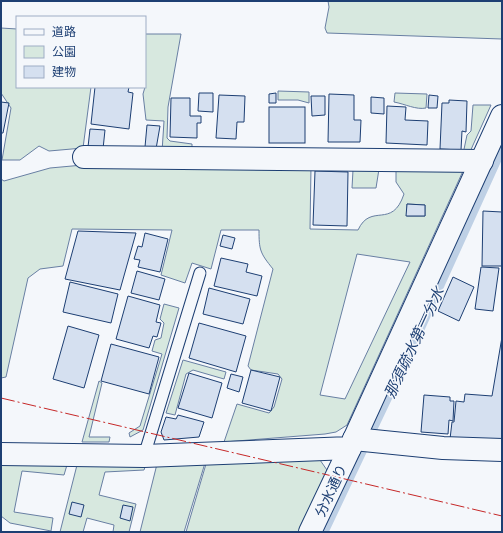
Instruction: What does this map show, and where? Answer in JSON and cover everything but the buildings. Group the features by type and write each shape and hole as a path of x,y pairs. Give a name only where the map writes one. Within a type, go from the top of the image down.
{"street":[{"name":"分水通り","path":"310,532 502,116"},
{"path":"84,157 482,160"},
{"path":"1,454 144,456 352,443 502,450"}],"lane":[{"path":"144,456 200,273"}],"green space":[{"path":"328,1 502,1 502,39 327,33 325,28 329,7"},
{"path":"1,28 16,29 16,88 91,88 83,148 49,151 39,146 20,160 2,160 11,108 1,93"},
{"path":"146,34 181,34 168,107 167,138 170,141 192,144 192,152 162,152 164,121 146,120 143,94 146,88"},
{"path":"278,91 309,92 309,103 298,100 278,100"},
{"path":"395,93 427,94 426,108 414,108 394,102"},
{"path":"473,105 491,105 469,154 463,154 467,135 471,131"},
{"path":"94,164 311,167 310,229 358,230 363,222 369,218 388,214 394,211 399,205 404,194 396,182 396,169 463,171 347,425 336,432 325,434 224,442 237,404 269,413 274,407 282,379 278,374 251,370 248,366 273,269 261,251 259,230 221,230 211,269 192,263 185,283 161,275 172,230 72,229 63,266 40,269 28,278 6,377 1,378 1,179 4,181 50,168","holes":["407,204 425,205 425,216 407,216","357,254 410,262 345,399 320,395"]},
{"path":"379,169 376,188 352,188 353,170"},
{"path":"164,304 179,308 143,430 130,437 129,433 140,426 162,354 152,351 155,340 161,338 164,323 160,319"},
{"path":"183,360 226,372 224,379 193,370 186,374 175,415 166,413"},
{"path":"99,381 102,383 89,437 110,437 109,442 82,442"},
{"path":"320,460 329,473 305,532 186,532 206,464"},
{"path":"1,463 67,465 64,475 22,471 14,512 53,518 51,531 10,523 1,516"},
{"path":"205,463 184,532 140,532 157,464"},
{"path":"146,464 144,470 105,472 99,495 136,504 129,532 113,532 114,525 87,518 83,532 60,532 77,465"}],"waterway":[{"name":"那須疏水第一分水","path":"325,532 418,336 502,151"}],"power":[{"path":"1,398 502,516"}]}
